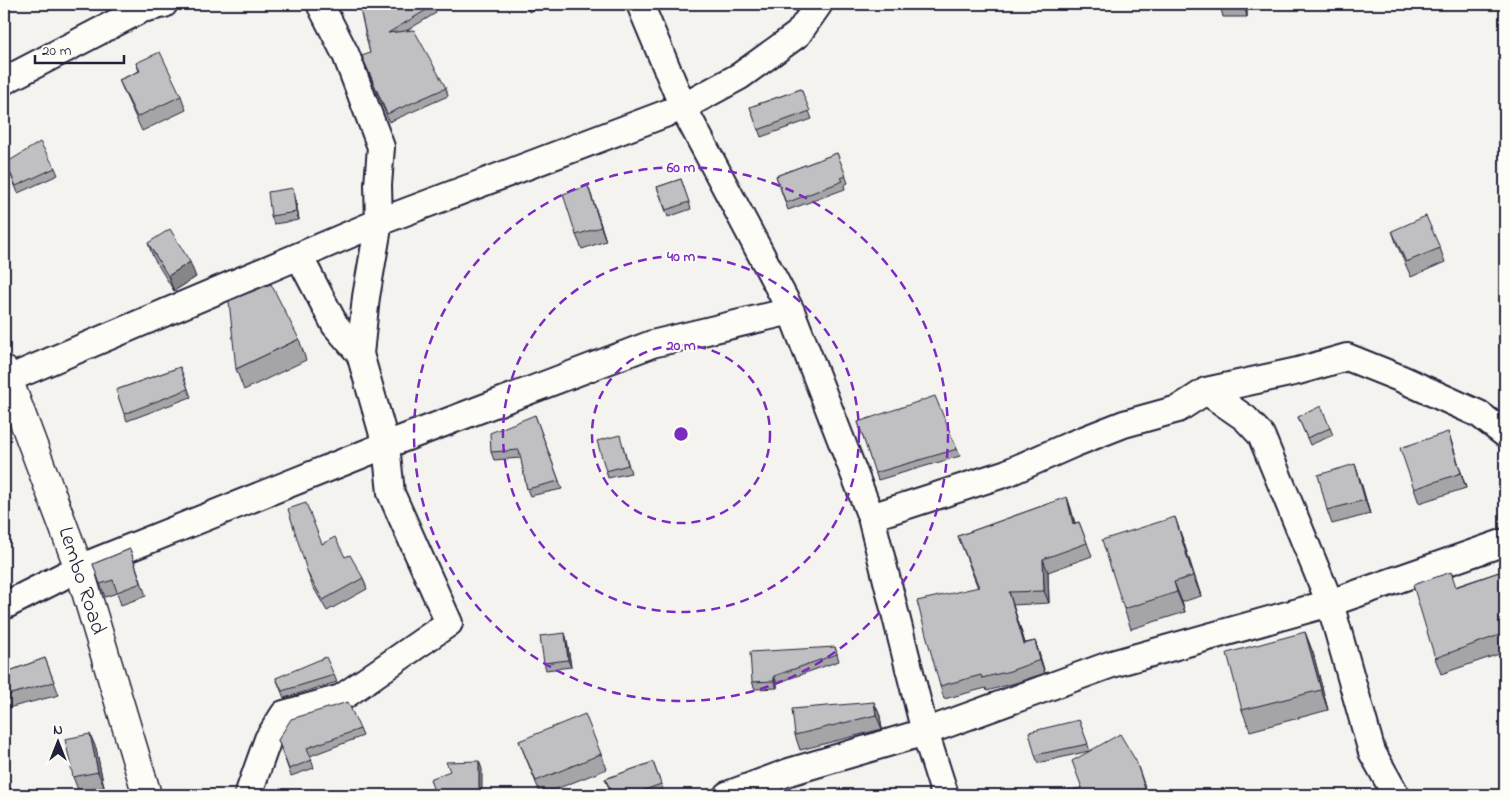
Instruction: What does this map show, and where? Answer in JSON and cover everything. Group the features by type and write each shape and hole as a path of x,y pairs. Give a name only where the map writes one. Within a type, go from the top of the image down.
{"street":[{"path":"4,81 142,10 164,4"},
{"path":"248,795 268,739 284,714 341,698 449,623 391,493 386,445 360,354 366,297 379,222 378,185 381,147 346,55 320,4"},
{"path":"640,4 682,107 791,311 871,517 925,732 945,795"},
{"path":"6,374 379,222 682,107 740,76 798,34 819,4"},
{"path":"299,256 336,324 360,354"},
{"path":"4,606 79,568 386,445 652,344 791,311"},
{"path":"871,517 1007,473 1073,444 1178,408 1206,391 1298,371 1347,357 1402,379 1479,414 1505,434"},
{"name":"Lembo Road","path":"6,374 79,568 147,795"},
{"path":"1206,391 1245,418 1260,435 1330,603 1372,752 1396,795"},
{"path":"727,795 789,772 925,732 1112,664 1330,603 1505,542"}],"building":[{"path":"359,4 432,4 433,6 388,33 414,30 446,88 387,114 362,56 370,53"},
{"path":"1221,4 1245,4 1245,9 1221,9"},
{"path":"160,52 181,96 137,117 119,80 140,71 136,63"},
{"path":"801,89 810,111 758,130 750,107"},
{"path":"40,142 55,168 16,186 6,163"},
{"path":"837,153 846,176 841,178 843,181 786,203 776,176"},
{"path":"681,179 689,202 666,210 657,187"},
{"path":"588,186 601,227 576,235 563,194"},
{"path":"293,188 296,212 271,216 268,192"},
{"path":"1426,216 1440,248 1406,262 1392,231"},
{"path":"170,229 190,262 168,276 148,243"},
{"path":"271,284 299,339 236,369 229,301"},
{"path":"180,367 188,389 124,414 116,390"},
{"path":"935,396 957,449 875,473 858,422"},
{"path":"1321,406 1330,428 1307,438 1298,417"},
{"path":"535,415 559,481 527,489 519,450 491,452 490,433"},
{"path":"1448,432 1461,473 1414,489 1400,448"},
{"path":"620,435 628,465 606,471 597,441"},
{"path":"1355,464 1365,500 1327,510 1318,475"},
{"path":"1067,497 1073,524 1079,522 1087,543 1043,559 1044,591 1009,592 1024,644 1035,641 1040,660 1010,671 982,678 981,675 940,686 917,601 979,587 958,536"},
{"path":"306,503 322,544 335,537 345,557 350,555 363,578 323,600 308,574 288,509"},
{"path":"1175,517 1193,576 1174,582 1177,592 1124,609 1102,540"},
{"path":"130,549 141,583 117,592 113,580 100,584 93,564"},
{"path":"1505,570 1505,633 1435,658 1413,585 1451,572 1456,587"},
{"path":"1305,632 1321,690 1242,710 1227,653"},
{"path":"565,633 568,660 544,663 540,636"},
{"path":"835,647 837,654 774,676 774,681 752,682 750,652"},
{"path":"326,657 334,675 282,691 276,678"},
{"path":"45,658 54,682 4,696 4,673"},
{"path":"348,702 360,729 307,748 312,760 289,769 278,740 291,719"},
{"path":"874,702 876,715 795,735 792,709"},
{"path":"585,714 601,754 536,781 519,741"},
{"path":"1079,720 1088,744 1035,755 1029,732"},
{"path":"90,734 98,772 73,777 65,739"},
{"path":"1120,734 1136,761 1146,792 1136,795 1042,795 1082,788 1072,761"},
{"path":"479,761 479,795 435,795 430,779 450,771 446,762"},
{"path":"653,762 661,784 631,795 614,795 605,779"}]}
